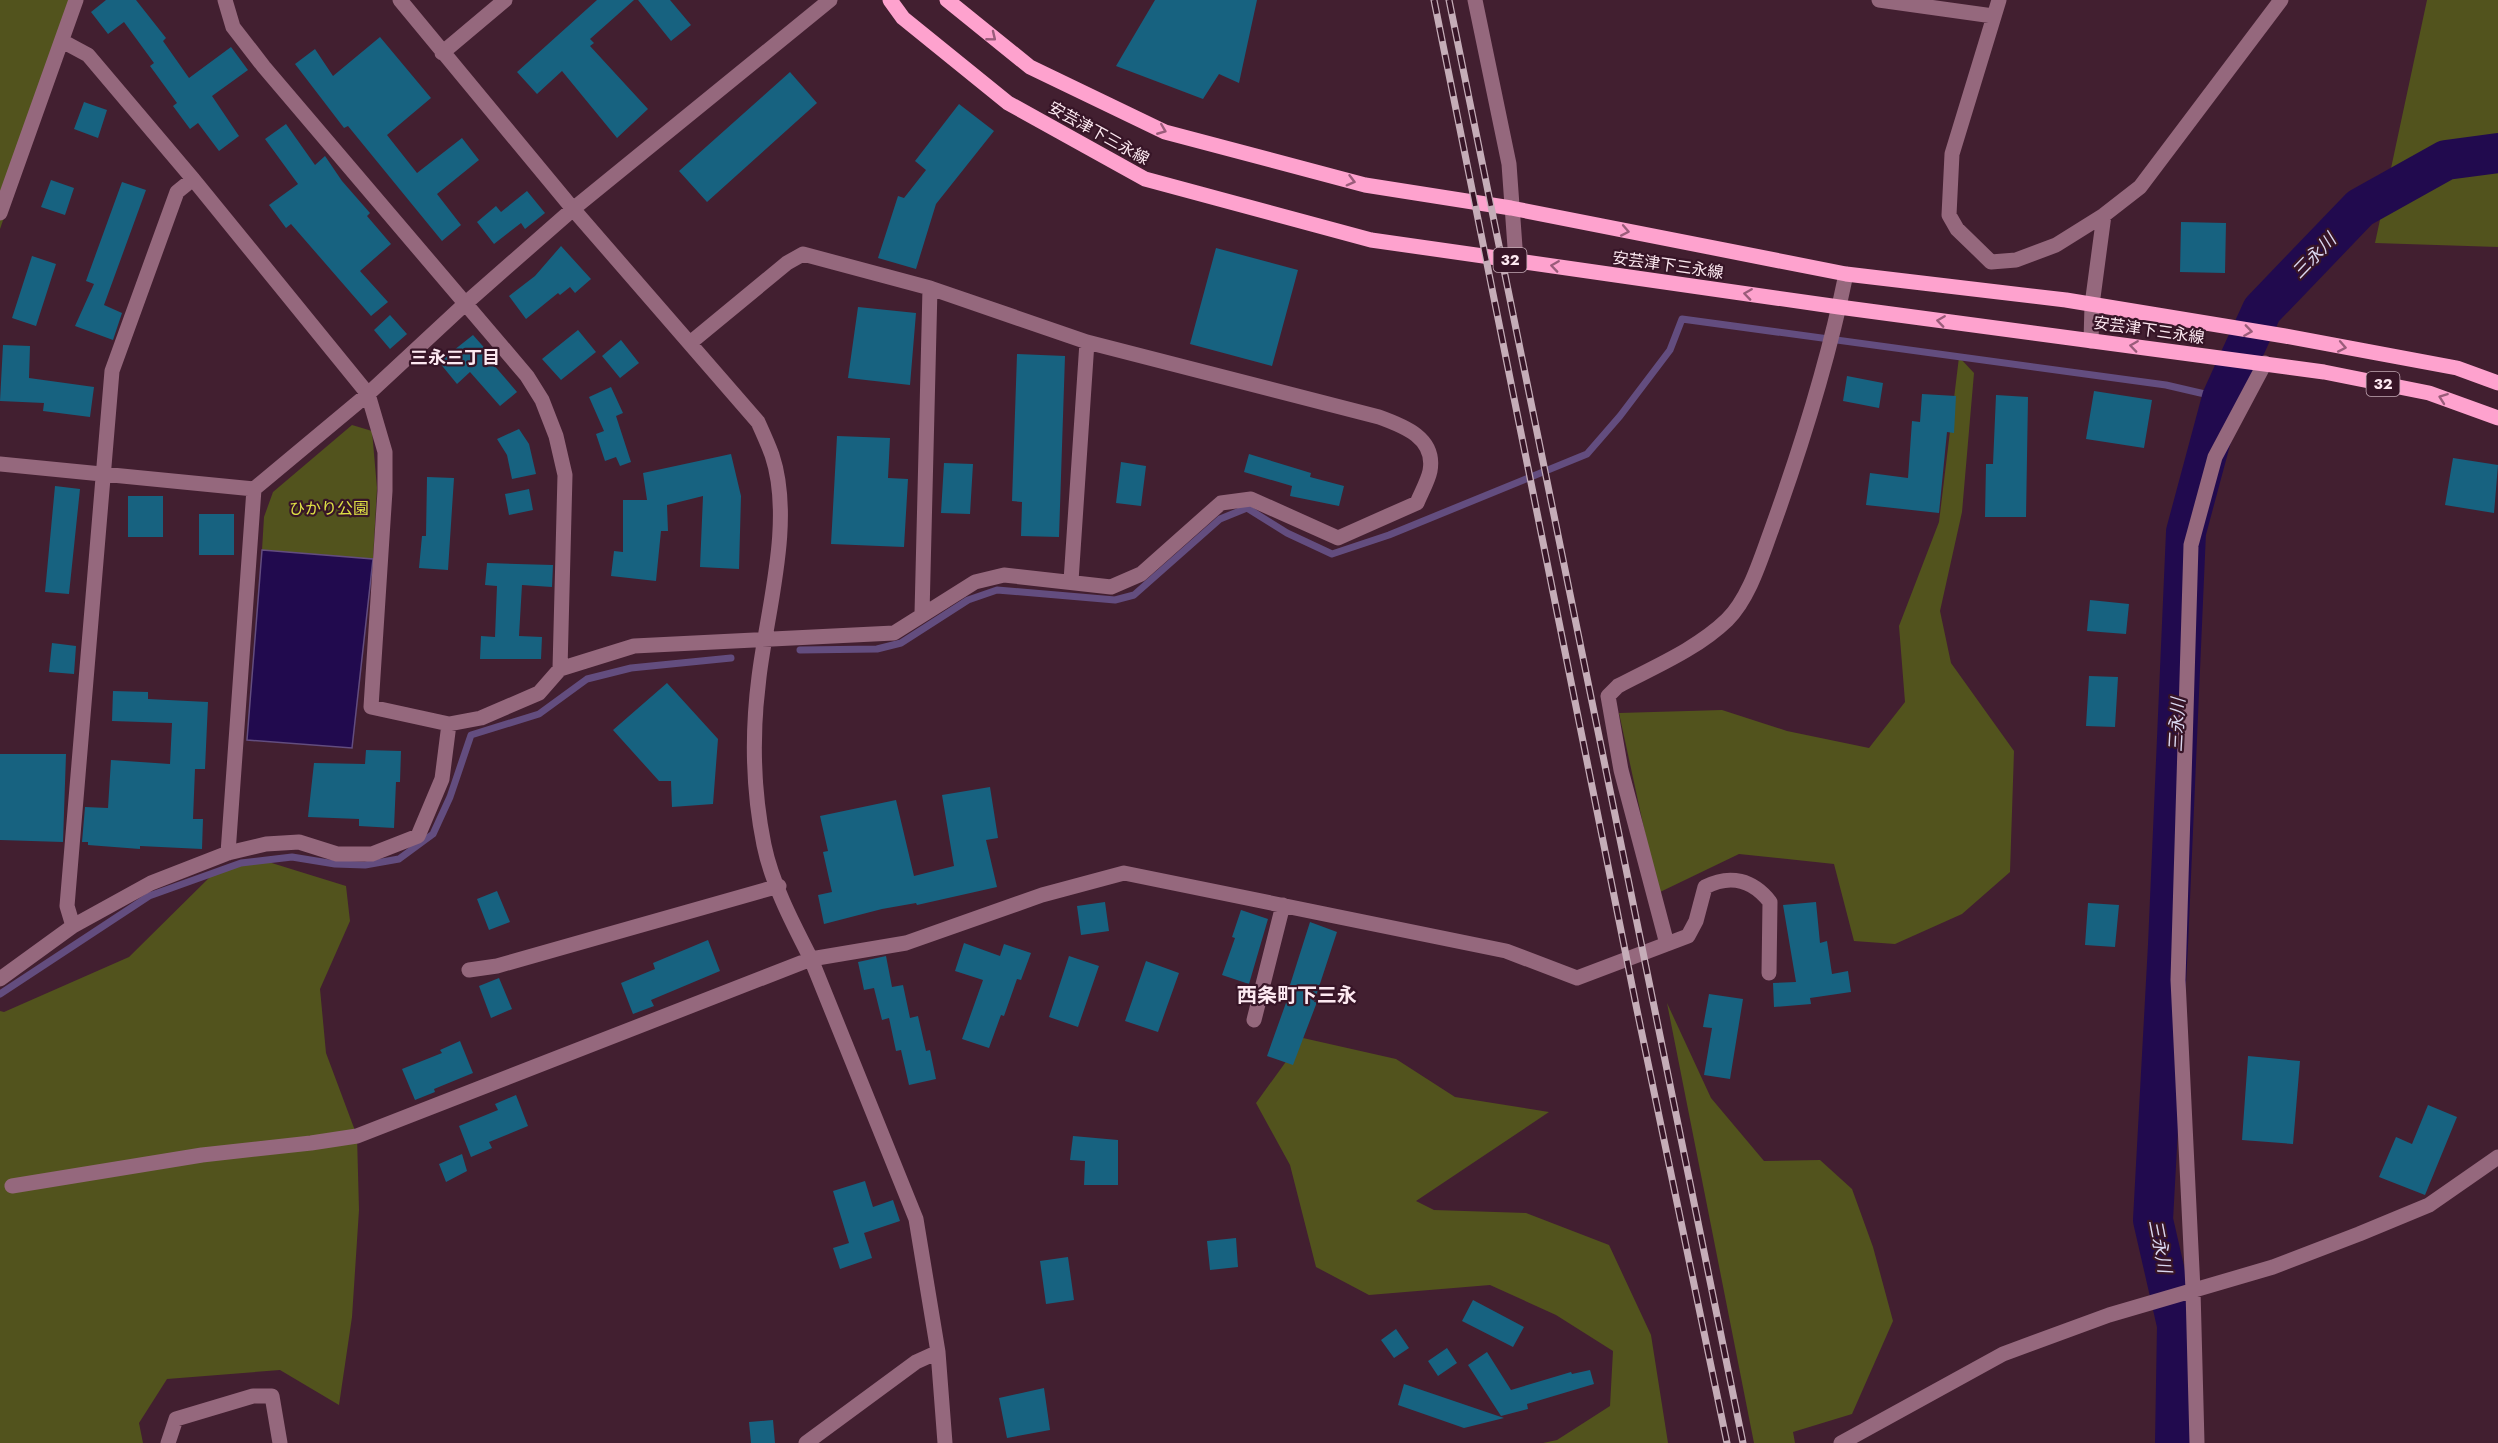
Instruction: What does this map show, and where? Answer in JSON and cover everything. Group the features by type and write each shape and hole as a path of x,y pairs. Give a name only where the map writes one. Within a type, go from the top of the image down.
{"main road":[{"name":"安芸津下三永線","path":"890,0 903,18 1008,103 1145,179 1371,240 1839,307 2324,372 2429,393 2498,418"},
{"name":"安芸津下三永線","path":"947,0 1030,67 1165,132 1365,185 1511,208 1846,274 2092,305 2284,336 2457,368 2498,382"}],"street":[{"path":"0,213 76,0"},
{"path":"225,0 233,27 264,68 466,303 527,376 542,400 556,436 565,475 560,669"},
{"path":"400,0 573,209 758,422 773,457 779,499 779,543 758,687 756,788 764,847 793,924 811,959 916,1219 938,1352 945,1443"},
{"path":"442,53 505,0"},
{"path":"228,853 254,489 368,394 466,303 573,209 830,0"},
{"path":"1475,0 1509,164 1516,261"},
{"path":"1880,0 1993,16"},
{"path":"1999,0 1952,154 1949,215 1957,229 1991,262 2016,261 2056,245 2140,187 2281,0"},
{"path":"62,41 88,55 193,179 368,394 385,452 385,492 371,707 450,724 481,718 539,693 560,669 634,646 767,637 894,633 975,582 1004,575 1111,587 1141,574 1221,503 1251,499 1338,538 1417,503 1430,470 1427,445 1410,428 1380,417 1087,342 930,288 803,254 787,263 690,343"},
{"path":"73,926 67,906 112,372 177,192 193,179"},
{"path":"2091,341 2092,305 2104,214"},
{"path":"1667,944 1621,770 1608,696 1618,686 1711,633 1738,606 1753,576 1784,496 1828,348 1846,274"},
{"path":"922,614 930,288"},
{"path":"1071,581 1087,342"},
{"path":"2197,1443 2187,1292 2178,980 2192,545 2215,457 2265,363"},
{"path":"0,464 103,472 254,489"},
{"path":"0,979 73,926 151,883 228,853 266,844 299,842 337,854 372,854 418,836 442,779 450,724"},
{"path":"12,1186 202,1155 357,1136 811,959 906,943 1042,895 1124,873 1506,951 1577,978 1688,936 1696,921 1705,887 1717,881 1737,880 1752,884 1770,902 1769,973"},
{"path":"469,970 497,966 778,886"},
{"path":"1254,1020 1283,905"},
{"path":"1841,1443 2003,1354 2109,1316 2273,1267 2429,1205 2498,1157"},
{"path":"806,1443 916,1362 938,1352"},
{"path":"168,1443 176,1419 253,1396 272,1396 280,1443"}],"green space":[{"path":"0,0 79,0 0,229"},
{"path":"2427,0 2498,0 2498,247 2375,243"},
{"path":"1959,357 1974,373 1962,512 1940,611 1951,663 2014,751 2010,872 1962,914 1895,944 1854,941 1834,864 1739,854 1658,893 1619,713 1722,710 1787,731 1869,748 1905,702 1899,626 1939,522"},
{"name":"ひかり公園","path":"352,425 372,431 377,488 373,559 262,550 264,517 273,492"},
{"path":"262,860 346,886 350,921 320,989 326,1053 357,1136 359,1210 352,1317 339,1405 280,1370 167,1379 139,1423 143,1443 0,1443 0,1011 4,1012 129,957 216,871"},
{"path":"1667,1003 1711,1098 1764,1161 1820,1160 1852,1189 1873,1247 1893,1321 1852,1414 1793,1432 1795,1443 1754,1443"},
{"path":"1303,1038 1396,1059 1455,1097 1549,1112 1416,1201 1434,1210 1526,1213 1609,1245 1651,1335 1668,1443 1543,1443 1557,1440 1610,1406 1613,1351 1556,1315 1490,1285 1369,1295 1316,1267 1290,1165 1256,1103"}],"shaded area":[{"path":"262,550 373,559 352,748 247,740"}],"building":[{"path":"106,0 136,0 166,38 163,41 189,78 231,47 248,70 212,96 239,136 219,151 198,123 190,129 173,106 177,103 150,66 154,63 124,22 108,34 91,12"},
{"path":"597,0 634,0 590,39 594,43 590,46 648,109 617,138 562,71 537,94 517,72"},
{"path":"638,0 670,0 691,25 671,41"},
{"path":"1155,0 1257,0 1239,83 1219,74 1203,99 1116,66"},
{"path":"380,37 431,98 387,135 417,173 462,138 479,160 437,194 461,225 442,241 348,126 344,128 295,64 315,49 333,76"},
{"path":"790,72 817,103 707,202 679,171"},
{"path":"84,102 107,110 98,138 74,129"},
{"path":"959,104 994,131 936,204 916,269 878,258 898,196 904,198 926,170 915,161"},
{"path":"286,124 315,165 325,156 342,181 370,213 367,216 391,244 360,271 388,302 371,316 291,224 286,228 269,205 298,184 265,139"},
{"path":"51,180 74,188 65,215 41,207"},
{"path":"122,182 146,190 104,305 122,313 113,340 75,326 94,284 86,281"},
{"path":"527,191 545,213 525,229 521,223 494,244 477,222 496,206 501,212"},
{"path":"2181,222 2226,223 2225,273 2180,272"},
{"path":"561,246 591,279 575,293 570,287 560,295 558,293 526,319 509,296 535,276"},
{"path":"1216,248 1298,270 1272,366 1190,344"},
{"path":"32,256 56,264 36,326 12,318"},
{"path":"858,307 916,313 910,385 848,378"},
{"path":"390,315 407,334 390,349 374,330"},
{"path":"578,330 596,352 561,380 542,359"},
{"path":"473,335 489,353 486,356 517,392 500,406 470,372 457,384 439,362"},
{"path":"621,340 639,363 620,378 602,356"},
{"path":"3,345 30,346 29,378 94,387 90,417 43,411 44,403 0,401"},
{"path":"1017,354 1065,356 1059,537 1021,536 1022,502 1012,501"},
{"path":"1847,376 1883,383 1879,408 1843,401"},
{"path":"611,387 623,413 616,416 631,462 620,466 616,457 605,461 596,434 604,431 589,397"},
{"path":"2094,391 2152,400 2144,448 2086,439"},
{"path":"1922,394 1956,396 1954,433 1947,432 1939,513 1866,505 1870,473 1908,478 1912,421 1920,422"},
{"path":"1996,395 2028,397 2026,517 1985,517 1986,464 1993,464"},
{"path":"519,429 529,444 536,474 512,479 507,455 497,439"},
{"path":"837,436 890,438 888,478 908,479 904,547 831,544"},
{"path":"731,454 741,496 739,569 700,567 703,496 667,505 668,531 661,531 656,581 611,576 614,551 623,552 623,500 647,500 643,473"},
{"path":"1249,454 1311,473 1310,477 1344,486 1339,506 1290,496 1292,486 1244,472"},
{"path":"2453,458 2498,465 2494,513 2445,505"},
{"path":"1121,462 1146,466 1141,506 1116,503"},
{"path":"944,463 973,464 970,514 941,513"},
{"path":"427,477 454,478 448,570 419,568 422,536 426,536"},
{"path":"55,486 80,489 69,594 45,592"},
{"path":"529,489 533,510 509,515 505,494"},
{"path":"128,496 163,496 163,537 128,537"},
{"path":"199,514 234,514 234,555 199,555"},
{"path":"487,563 553,565 552,587 522,585 519,636 542,637 541,659 480,659 481,636 495,637 497,586 485,585"},
{"path":"2090,600 2129,604 2126,634 2087,631"},
{"path":"52,643 76,646 74,674 49,672"},
{"path":"2089,676 2118,677 2115,727 2086,726"},
{"path":"667,683 718,739 713,804 672,807 671,781 659,781 613,730"},
{"path":"113,691 148,692 148,699 208,702 205,769 195,769 193,819 203,819 202,849 140,846 140,849 88,845 88,842 82,842 85,807 108,808 111,760 170,764 172,723 112,721"},
{"path":"366,750 401,751 400,782 396,782 394,828 359,826 359,819 308,817 314,763 365,764"},
{"path":"0,754 66,754 63,842 0,840"},
{"path":"990,787 998,838 986,840 997,887 917,905 916,903 882,909 824,924 818,895 832,892 823,852 828,851 820,816 896,800 914,876 954,866 942,795"},
{"path":"497,891 510,922 489,930 477,899"},
{"path":"1105,902 1109,931 1081,935 1077,906"},
{"path":"1816,902 1820,943 1827,941 1832,974 1848,971 1851,992 1810,998 1811,1004 1774,1007 1773,983 1796,982 1783,905"},
{"path":"2088,903 2119,905 2115,947 2085,945"},
{"path":"1241,910 1268,919 1249,984 1222,975 1235,938 1232,937"},
{"path":"1310,922 1337,932 1314,1002 1317,1002 1293,1065 1267,1056 1292,986 1290,985"},
{"path":"708,940 720,971 651,1000 654,1006 633,1014 621,983 655,969 653,963"},
{"path":"964,943 1000,956 1004,944 1031,953 1021,980 1017,979 1004,1016 1001,1015 989,1048 962,1039 983,980 955,971"},
{"path":"886,956 892,987 903,985 910,1018 918,1016 926,1051 930,1050 936,1079 909,1085 901,1050 896,1051 889,1018 882,1020 874,988 864,990 858,962"},
{"path":"1069,956 1099,966 1078,1027 1049,1017"},
{"path":"1146,961 1179,973 1158,1032 1125,1021"},
{"path":"499,978 512,1009 491,1018 479,986"},
{"path":"1709,994 1743,999 1730,1079 1704,1075 1712,1028 1703,1027"},
{"path":"460,1041 473,1073 434,1089 435,1092 415,1100 402,1069 442,1053 440,1050"},
{"path":"2248,1056 2300,1061 2293,1144 2242,1140"},
{"path":"516,1095 528,1126 489,1142 492,1148 471,1157 459,1126 498,1110 495,1104"},
{"path":"2428,1105 2457,1117 2425,1195 2379,1177 2396,1137 2412,1144"},
{"path":"1073,1136 1118,1140 1118,1185 1084,1185 1085,1161 1070,1160"},
{"path":"462,1154 467,1171 446,1182 439,1164"},
{"path":"865,1181 873,1207 893,1200 900,1221 864,1233 872,1258 840,1269 833,1248 849,1243 833,1191"},
{"path":"1236,1238 1238,1267 1210,1270 1207,1241"},
{"path":"1068,1257 1074,1300 1046,1304 1040,1261"},
{"path":"1473,1300 1524,1327 1513,1347 1462,1321"},
{"path":"1396,1329 1409,1348 1394,1358 1381,1340"},
{"path":"1447,1348 1457,1363 1438,1376 1428,1361"},
{"path":"1487,1352 1511,1390 1571,1372 1572,1374 1590,1370 1594,1384 1527,1404 1528,1409 1501,1416 1468,1365"},
{"path":"1404,1384 1504,1418 1464,1428 1398,1405"},
{"path":"1044,1388 1050,1430 1007,1438 999,1398"},
{"path":"773,1420 775,1443 751,1443 749,1422"}],"waterway":[{"name":"三永川","path":"2175,1443 2177,1325 2153,1220 2168,945 2186,532 2222,398 2262,310 2360,208 2446,160 2498,153"},
{"path":"800,650 877,649 901,643 968,600 997,590 1115,600 1134,595 1220,519 1247,508 1287,533 1332,554 1389,535 1587,454 1620,416 1670,350 1682,319 2166,385 2222,398"},
{"path":"0,994 149,896 241,863 292,857 335,864 365,865 399,859 433,834 450,797 471,735 539,714 587,679 631,668 731,658"}],"railway":[{"path":"1434,0 1637,1010 1727,1443"},
{"path":"1449,0 1743,1443"}],"district":[{"name":"三永三丁目","path":"455,358"},
{"name":"西条町下三永","path":"1297,995"}]}
